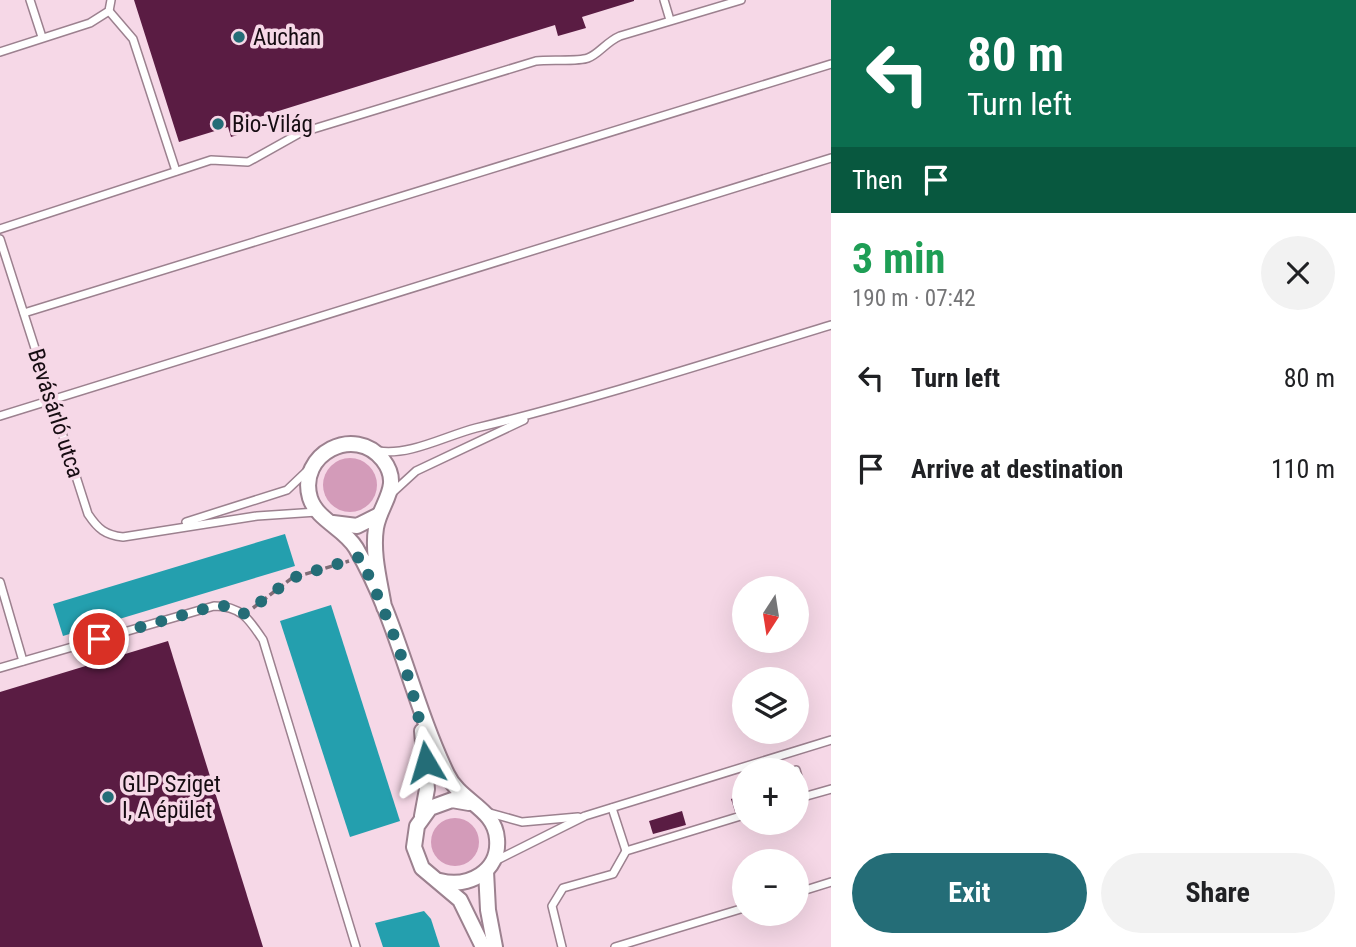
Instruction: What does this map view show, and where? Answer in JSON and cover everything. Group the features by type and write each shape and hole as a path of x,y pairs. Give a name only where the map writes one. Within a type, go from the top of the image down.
{"street":[{"path":"384,607 375,548 379,515 389,498 391,486 386,464 370,448 357,444 332,447 313,465 308,484 312,504 353,544 384,607 420,715 454,788 478,807 495,829 498,840 489,867 488,910 495,947"},
{"path":"333,523 357,526 379,515"},
{"path":"420,715 427,789 414,847 422,867 460,900 483,947"},
{"path":"422,816 430,808 452,800 478,807"},
{"path":"440,881 469,882 489,867"}],"lane":[{"path":"30,0 42,37"},
{"path":"0,52 90,23 108,10 111,0"},
{"path":"664,0 670,20"},
{"path":"0,229 211,160 248,162 300,133 536,61 586,59 597,53 605,43 670,20 741,0"},
{"path":"108,10 133,40 176,171"},
{"path":"24,313 831,64"},
{"path":"0,415 831,158"},
{"name":"Bevásárló utca","path":"0,239 88,514 97,528 108,535 123,537 156,532"},
{"path":"370,448 380,452 407,449 473,429 538,414 831,325"},
{"path":"389,498 399,484 416,471 538,414"},
{"path":"156,532 265,499 296,484 313,465"},
{"path":"156,532 257,516 318,512"},
{"path":"0,582 23,661"},
{"path":"0,668 214,606 228,606 245,614 263,640 356,947"},
{"path":"489,867 514,849 585,816 831,740"},
{"path":"791,752 793,758"},
{"path":"809,795 831,789"},
{"path":"478,807 502,819 522,822 585,816"},
{"path":"612,808 626,852"},
{"path":"562,947 552,906 563,888 613,874 626,852 732,819"},
{"path":"809,889 831,882"},
{"path":"615,947 732,912"}],"path":[{"path":"245,614 292,578 360,557"}],"shaded area":[{"path":"355,458 365,462 373,470 377,485 373,500 365,508 345,512 335,508 327,500 323,480 327,470 335,462"},
{"path":"455,818 472,825 479,842 472,859 455,866 438,859 431,842 438,825"}],"water":[{"path":"285,534 295,566 63,636 53,604"},
{"path":"331,605 400,821 350,837 280,621"},
{"path":"424,911 431,919 440,947 383,947 375,923"}],"building":[{"path":"134,0 634,1 582,17 586,28 558,36 555,25 256,118 259,128 231,137 228,127 179,142"},
{"name":"GLP Sziget I, A épület","path":"168,641 263,947 0,947 0,692"},
{"path":"682,811 686,825 653,834 649,821"}],"place":[{"name":"Auchan","path":"239,37"},
{"name":"Bio-Világ","path":"218,124"},
{"name":"GLP Sziget I, A épület","path":"108,797"}],"route":[{"path":"99,639 214,606 228,606 245,614 292,578 360,557 384,607 420,715 426,762"}]}
